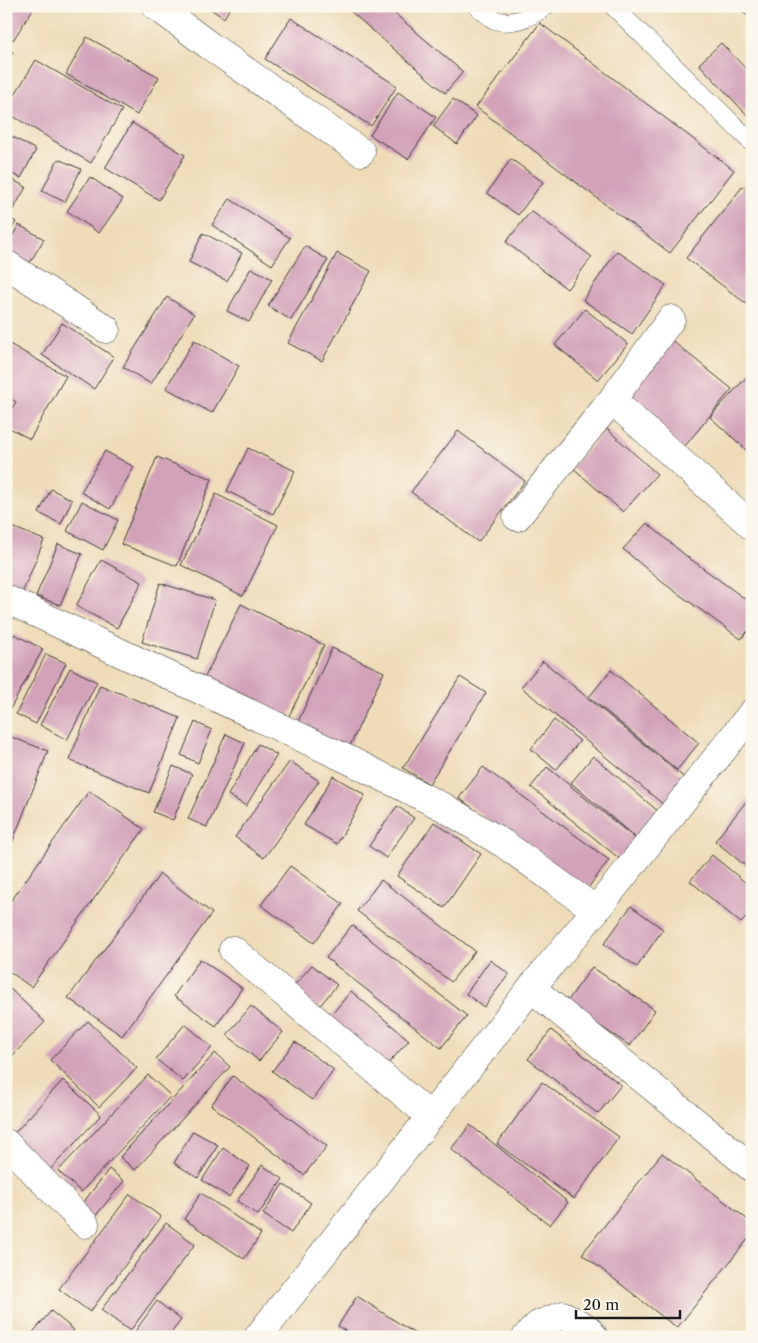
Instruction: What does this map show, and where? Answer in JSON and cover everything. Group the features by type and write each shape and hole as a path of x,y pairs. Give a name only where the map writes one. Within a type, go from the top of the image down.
{"street":[{"path":"156,6 361,152"},
{"path":"6,264 106,329"},
{"path":"517,517 612,400 672,319"},
{"path":"612,400 752,526"},
{"path":"6,599 347,759 445,808 504,844 596,910"},
{"path":"258,1337 430,1116 752,713"},
{"path":"233,950 430,1116"},
{"path":"532,988 752,1168"},
{"path":"6,1143 85,1224"},
{"path":"526,1337 538,1325 562,1315 587,1328 594,1337"}],"lane":[{"path":"477,6 494,19 509,22 537,13 546,6"},
{"path":"614,6 752,143"}],"building":[{"path":"6,6 35,6 13,40 6,35"},
{"path":"206,6 231,6 224,18"},
{"path":"353,6 386,6 463,72 445,93 350,11"},
{"path":"744,6 752,6 752,20 741,10"},
{"path":"291,18 397,86 371,126 265,59"},
{"path":"540,23 734,170 670,253 476,107"},
{"path":"87,37 159,77 137,115 66,74"},
{"path":"721,43 752,75 752,120 699,64"},
{"path":"6,48 13,52 6,63"},
{"path":"36,60 122,110 91,163 6,112"},
{"path":"398,92 436,117 408,159 370,135"},
{"path":"453,99 477,116 457,144 433,126"},
{"path":"132,123 185,155 159,200 105,168"},
{"path":"6,133 36,150 21,178 6,171"},
{"path":"58,159 81,169 65,202 42,191"},
{"path":"511,159 543,182 518,215 487,193"},
{"path":"6,176 26,187 13,210 6,206"},
{"path":"90,177 123,199 99,233 67,211"},
{"path":"743,186 752,192 752,308 686,258"},
{"path":"230,199 290,238 272,265 212,225"},
{"path":"531,211 592,257 567,289 506,242"},
{"path":"6,216 16,222 6,237"},
{"path":"19,225 44,239 26,269 6,258 6,246"},
{"path":"203,233 242,253 227,281 189,262"},
{"path":"305,246 328,260 291,320 268,306"},
{"path":"617,251 666,285 632,334 583,300"},
{"path":"337,253 371,271 322,361 288,343"},
{"path":"251,268 272,279 249,322 227,311"},
{"path":"167,297 194,314 151,384 123,367"},
{"path":"585,309 628,344 598,380 555,345"},
{"path":"62,323 114,357 94,389 42,355"},
{"path":"670,339 732,389 680,452 618,401"},
{"path":"194,340 239,366 212,413 166,388"},
{"path":"6,342 66,376 30,439 6,426 6,417 16,402 6,396"},
{"path":"752,371 752,455 710,417"},
{"path":"607,429 657,474 623,512 572,467"},
{"path":"458,431 525,481 478,542 411,492"},
{"path":"248,448 295,471 273,514 227,491"},
{"path":"105,451 134,467 110,509 81,492"},
{"path":"157,457 212,479 177,566 121,544"},
{"path":"51,489 72,500 61,524 39,513"},
{"path":"216,494 278,525 243,596 181,565"},
{"path":"82,501 118,520 103,550 67,531"},
{"path":"647,523 685,555 752,604 752,626 741,639 662,582 623,549"},
{"path":"10,526 44,540 19,601 6,596 6,536"},
{"path":"58,544 82,554 60,605 36,596"},
{"path":"101,560 142,582 117,628 76,606"},
{"path":"160,583 215,600 197,659 142,642"},
{"path":"241,604 324,645 287,720 204,679"},
{"path":"14,634 43,649 9,711 6,710 6,649"},
{"path":"332,648 384,672 348,750 296,726"},
{"path":"46,654 66,663 36,724 16,714"},
{"path":"543,661 686,779 664,805 521,687"},
{"path":"70,668 97,682 67,740 40,725"},
{"path":"611,670 699,743 677,770 589,697"},
{"path":"460,677 486,693 429,784 403,768"},
{"path":"100,685 180,718 149,793 69,760"},
{"path":"554,720 580,741 556,770 531,749"},
{"path":"195,722 212,730 198,763 181,755"},
{"path":"226,734 245,743 207,827 188,819"},
{"path":"6,735 48,751 12,843 6,841"},
{"path":"258,744 277,755 246,806 228,795"},
{"path":"593,756 659,812 636,838 571,783"},
{"path":"290,761 319,781 264,858 235,837"},
{"path":"173,766 192,774 173,820 153,812"},
{"path":"483,767 609,860 585,892 459,798"},
{"path":"547,767 641,843 625,863 531,787"},
{"path":"333,776 365,795 337,844 304,825"},
{"path":"89,791 144,829 31,987 6,969 6,908"},
{"path":"749,798 752,800 752,871 715,841"},
{"path":"397,806 414,818 386,858 369,846"},
{"path":"434,822 481,854 444,908 397,876"},
{"path":"712,855 752,888 752,911 741,923 690,881"},
{"path":"290,866 343,904 314,943 261,905"},
{"path":"160,874 212,913 122,1036 68,998"},
{"path":"381,880 475,951 451,982 357,911"},
{"path":"631,906 663,929 637,967 604,944"},
{"path":"352,925 467,1016 441,1048 326,958"},
{"path":"200,959 242,988 216,1026 174,996"},
{"path":"490,960 509,974 484,1007 466,994"},
{"path":"312,965 337,985 318,1008 293,987"},
{"path":"592,967 655,1010 630,1046 566,1003"},
{"path":"6,985 45,1022 6,1062"},
{"path":"351,991 409,1040 386,1066 328,1019"},
{"path":"251,1006 283,1032 259,1061 227,1035"},
{"path":"88,1021 137,1068 99,1107 50,1060"},
{"path":"185,1024 212,1047 183,1081 156,1059"},
{"path":"551,1030 621,1085 598,1114 528,1059"},
{"path":"295,1042 334,1070 312,1100 272,1071"},
{"path":"215,1053 230,1067 135,1170 120,1157"},
{"path":"148,1075 171,1096 81,1192 58,1171"},
{"path":"233,1076 327,1146 304,1175 211,1105"},
{"path":"63,1080 101,1115 46,1174 8,1140"},
{"path":"542,1082 619,1137 574,1199 497,1144"},
{"path":"470,1125 568,1202 550,1225 451,1149"},
{"path":"193,1131 218,1145 198,1178 174,1163"},
{"path":"223,1148 250,1166 229,1197 202,1180"},
{"path":"662,1153 752,1223 752,1234 677,1328 582,1254"},
{"path":"262,1165 283,1179 258,1215 237,1201"},
{"path":"109,1169 124,1181 93,1219 79,1208"},
{"path":"283,1184 311,1203 291,1233 263,1214"},
{"path":"201,1193 261,1234 244,1259 184,1219"},
{"path":"130,1194 161,1217 90,1312 59,1289"},
{"path":"166,1223 195,1244 130,1331 101,1310"},
{"path":"357,1296 420,1337 354,1337 338,1326"},
{"path":"157,1301 181,1320 168,1337 131,1337"},
{"path":"51,1311 74,1330 68,1337 29,1337"}]}
